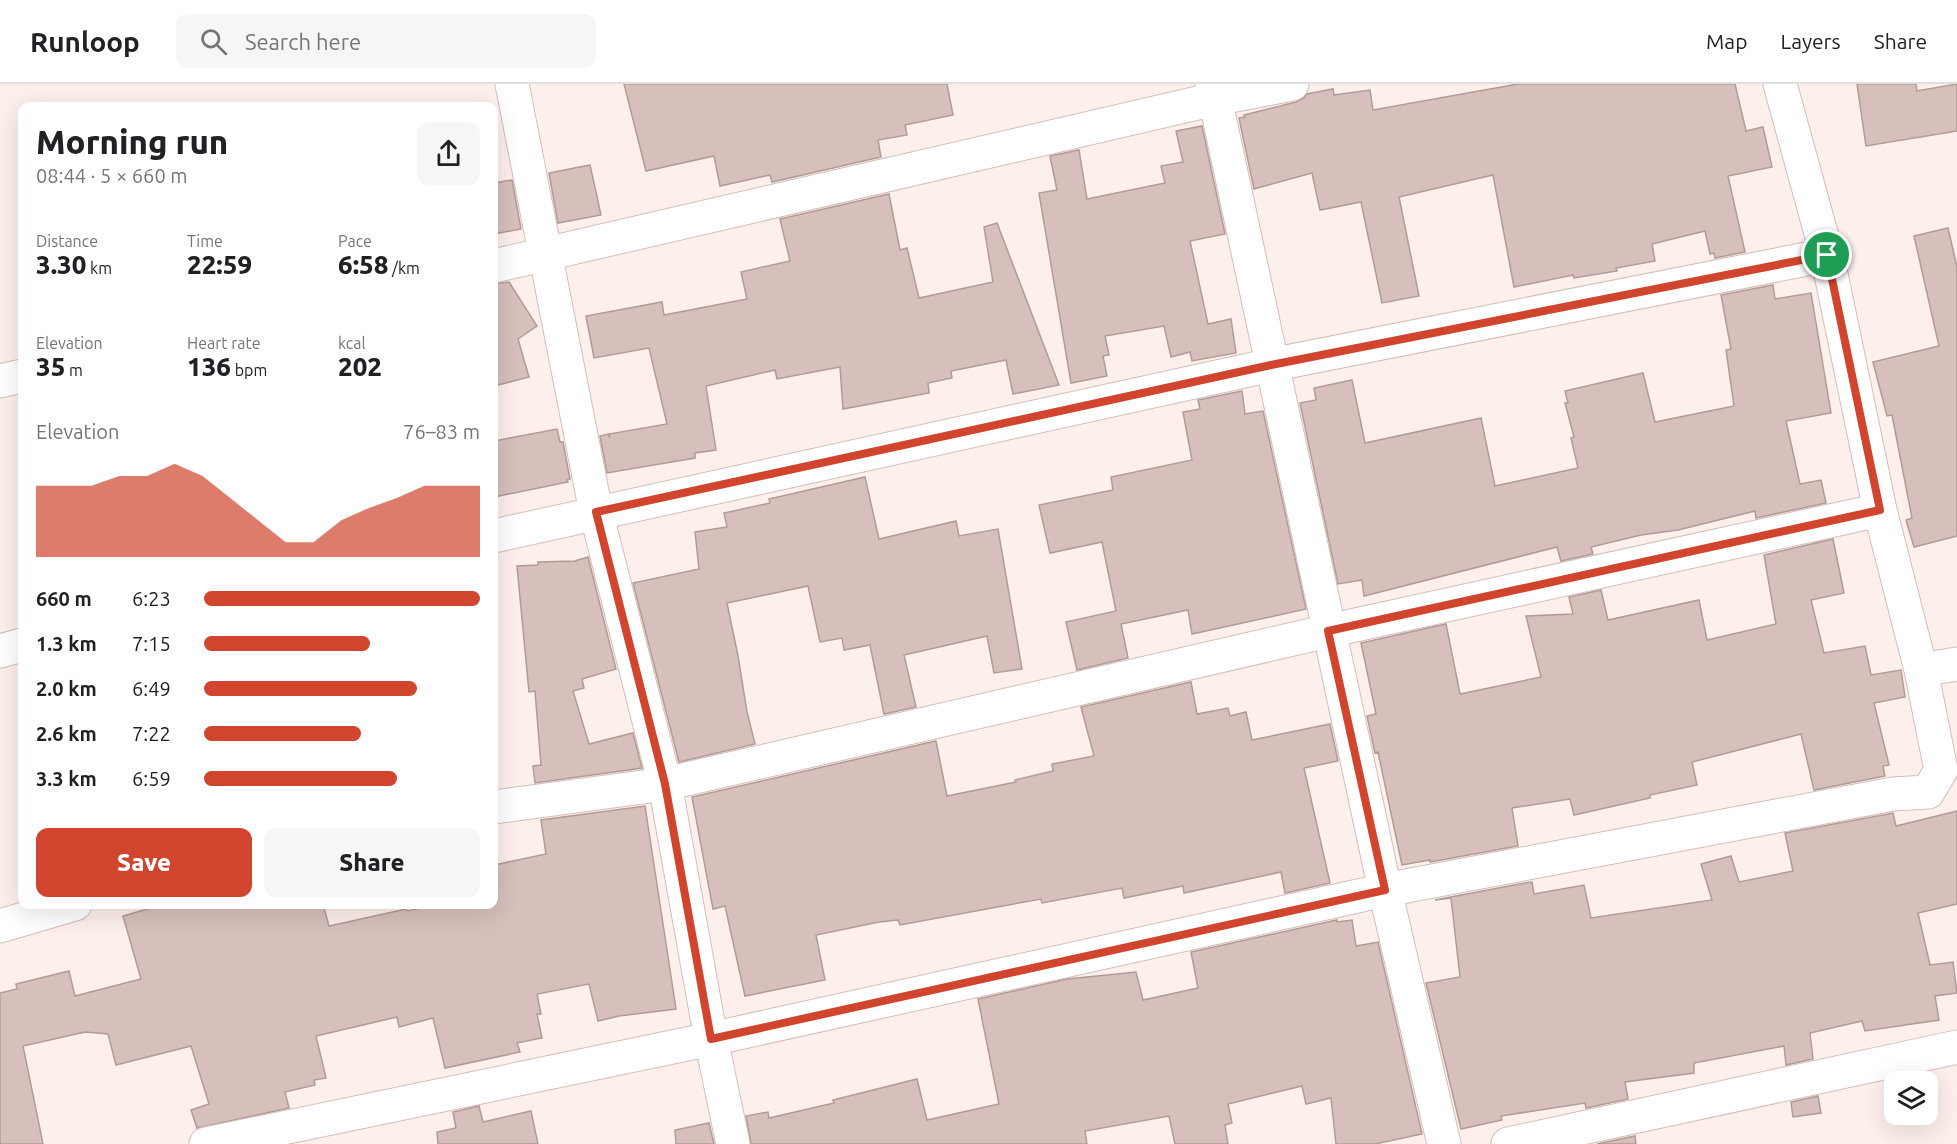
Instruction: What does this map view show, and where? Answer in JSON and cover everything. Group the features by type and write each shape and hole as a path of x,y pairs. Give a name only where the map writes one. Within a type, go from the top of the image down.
{"street":[{"path":"512,84 596,512 665,784 711,1039 733,1144"},
{"path":"498,265 1214,92 1292,84"},
{"path":"206,1144 711,1039 1385,890 1893,794 1928,792 1941,770 1921,669 1880,510 1827,255 1780,84"},
{"path":"1214,92 1328,631 1444,1144"},
{"path":"498,535 1271,365 1827,255"},
{"path":"0,381 18,377"},
{"path":"498,806 665,784 1328,631 1880,510"},
{"path":"0,651 18,646"},
{"path":"1921,669 1957,664"},
{"path":"0,926 58,909"},
{"path":"1508,1144 1957,1047"}],"building":[{"path":"624,84 947,84 953,115 905,125 907,135 878,140 881,157 772,182 770,175 720,186 714,156 646,171"},
{"path":"1518,84 1735,84 1746,131 1763,127 1772,167 1728,176 1745,252 1715,258 1714,253 1710,254 1705,231 1652,244 1655,261 1616,268 1617,271 1574,278 1573,275 1514,287 1493,175 1399,197 1419,296 1382,303 1361,202 1320,210 1312,173 1254,189 1239,118 1245,117 1244,115 1296,102 1307,94 1333,89 1334,95 1370,90 1373,110"},
{"path":"1857,84 1916,84 1917,91 1957,84 1957,131 1866,146"},
{"path":"1202,126 1225,234 1190,241 1208,324 1231,319 1236,353 1192,361 1190,352 1171,357 1164,326 1105,336 1109,355 1103,356 1107,376 1071,383 1039,193 1057,190 1050,156 1079,150 1087,199 1165,183 1161,166 1183,162 1176,131"},
{"path":"590,165 601,215 558,223 549,173"},
{"path":"512,180 521,229 498,233 498,182"},
{"path":"889,194 900,250 907,248 919,298 993,282 984,227 997,223 1059,385 1013,394 1006,360 951,371 952,378 928,383 929,393 843,409 840,367 777,379 775,370 706,386 716,450 695,453 695,458 607,473 600,436 608,434 610,438 609,434 667,424 649,348 594,358 586,316 662,302 664,315 747,299 741,272 790,261 780,219"},
{"path":"1948,228 1957,267 1957,536 1914,547 1906,520 1912,518 1892,415 1887,416 1873,362 1939,346 1914,236"},
{"path":"509,282 537,326 518,339 529,377 498,385 498,283"},
{"path":"1773,285 1775,299 1811,293 1831,413 1786,421 1800,484 1821,480 1826,503 1756,518 1755,511 1678,530 1641,535 1591,547 1593,554 1561,561 1557,547 1364,596 1362,580 1338,584 1300,403 1316,400 1314,388 1352,380 1365,443 1481,418 1495,486 1578,468 1571,438 1574,437 1565,403 1568,403 1565,391 1643,373 1655,422 1734,406 1726,350 1731,349 1721,295"},
{"path":"1242,391 1245,414 1263,411 1306,609 1192,634 1188,610 1121,624 1128,658 1077,670 1066,622 1116,611 1102,542 1050,553 1039,505 1113,490 1111,477 1192,460 1183,412 1200,409 1198,400"},
{"path":"557,429 560,442 563,442 570,479 567,480 568,482 498,496 498,440"},
{"path":"865,477 879,539 956,521 959,536 998,529 1022,669 994,673 987,636 904,655 916,707 884,714 870,645 844,650 842,638 820,642 808,586 727,603 755,744 679,762 633,583 699,569 695,532 727,527 724,513 770,503 769,499"},
{"path":"1833,539 1844,593 1811,600 1824,653 1865,646 1871,675 1901,670 1905,697 1874,703 1889,765 1883,766 1885,776 1814,790 1801,734 1692,762 1697,785 1650,795 1650,798 1574,815 1570,799 1512,808 1518,846 1402,865 1378,752 1375,753 1367,716 1376,714 1361,643 1446,624 1460,694 1541,677 1526,616 1573,614 1569,597 1601,590 1608,620 1699,600 1707,640 1776,624 1764,555"},
{"path":"588,557 616,669 582,679 584,688 573,691 589,744 633,733 642,768 535,783 533,766 541,765 535,691 529,692 517,566 538,565 538,562 575,561"},
{"path":"1191,682 1197,714 1228,708 1230,716 1246,712 1252,740 1330,724 1338,761 1304,768 1330,883 1285,893 1281,872 1184,893 1183,886 1124,898 1122,888 1042,903 1041,899 900,925 898,920 879,922 816,935 825,980 745,996 725,906 713,909 692,797 936,741 947,796 1016,782 1015,780 1053,771 1052,764 1094,756 1081,707"},
{"path":"645,806 676,1009 598,1021 589,984 537,994 541,1014 537,1014 542,1038 517,1043 520,1052 445,1068 433,1018 399,1027 397,1017 316,1036 326,1078 314,1080 315,1085 285,1092 289,1108 197,1128 191,1110 209,1104 191,1046 116,1065 108,1034 85,1032 23,1046 43,1144 0,1144 0,993 17,989 16,984 69,971 75,996 141,979 123,916 148,909 324,909 329,926 406,909 407,911 498,909 498,864 546,854 541,820"},
{"path":"1957,811 1957,904 1918,913 1930,965 1953,962 1957,993 1935,996 1939,1020 1865,1031 1862,1021 1810,1033 1813,1059 1786,1065 1784,1046 1694,1063 1694,1073 1625,1082 1628,1099 1586,1108 1585,1103 1501,1116 1502,1120 1461,1129 1426,983 1460,977 1451,898 1435,900 1532,882 1534,894 1584,885 1591,918 1712,900 1701,864 1731,856 1739,882 1793,871 1785,833 1893,813 1896,826"},
{"path":"1337,920 1337,922 1352,920 1356,946 1378,942 1422,1134 1375,1144 1336,1144 1331,1098 1306,1104 1302,1086 1228,1104 1232,1123 1225,1125 1228,1144 1175,1144 1169,1116 1085,1131 1087,1144 751,1144 746,1116 768,1112 769,1118 834,1103 833,1100 917,1079 927,1120 999,1104 978,999 1067,979 1136,972 1143,1000 1198,988 1191,952"},
{"path":"1818,1096 1821,1113 1793,1117 1791,1102"},
{"path":"479,1106 483,1122 531,1111 538,1144 438,1144 437,1132 456,1128 453,1112"},
{"path":"709,1123 714,1144 676,1144 675,1130"},
{"path":"1635,1136 1636,1144 1597,1144"}],"route":[{"path":"1827,255 1880,510 1328,631 1385,890 711,1039 665,784 596,512 1271,365 1827,255"}]}
